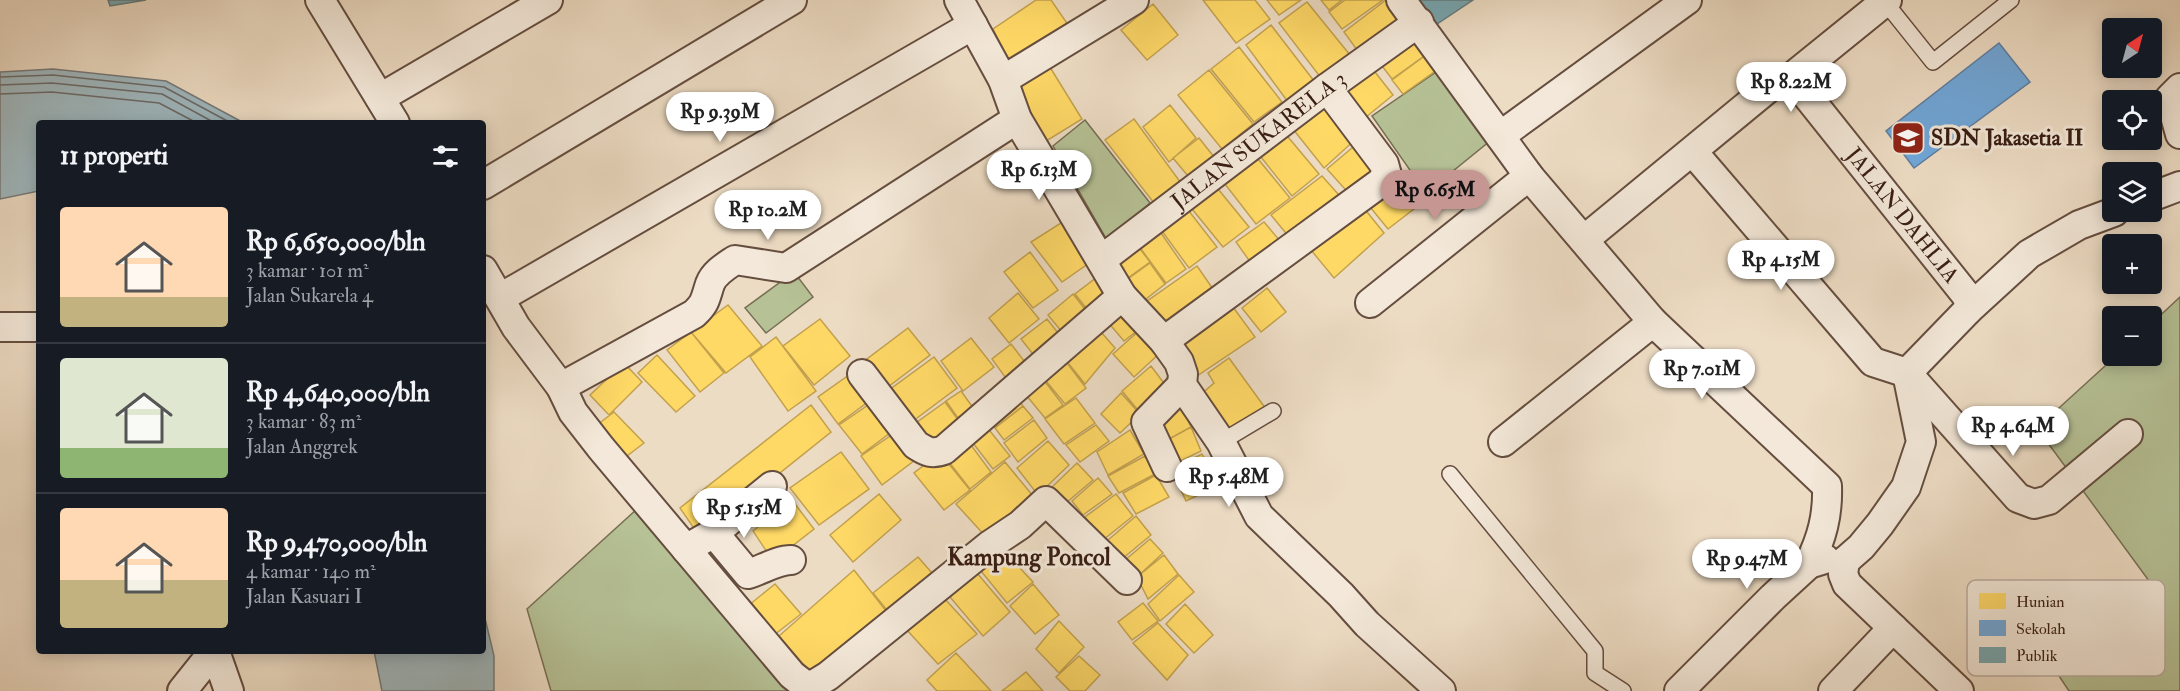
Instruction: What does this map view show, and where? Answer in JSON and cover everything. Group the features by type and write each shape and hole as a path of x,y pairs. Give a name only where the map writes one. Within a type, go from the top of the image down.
{"street":[{"path":"380,98 548,0"},
{"path":"486,183 792,0"},
{"path":"959,0 1003,80 1017,119 1122,296 1164,341 1179,362 1183,375 1182,385 1146,422 1167,467"},
{"path":"1003,80 1134,0"},
{"path":"1401,0 1529,176 1585,239 1653,322 1827,486 1828,508 1818,546 1809,564 1679,691"},
{"path":"1500,136 1687,0"},
{"path":"1585,239 1772,86 1792,77 1886,1"},
{"path":"326,2 393,120"},
{"name":"JALAN SUKARELA 3","path":"1101,260 1327,88 1419,22"},
{"path":"500,298 973,25"},
{"name":"JALAN DAHLIA","path":"1792,77 1966,294 1969,302 1968,310"},
{"path":"1164,341 1380,183 1387,174 1384,164 1327,88"},
{"path":"2180,88 2170,98 2180,134"},
{"path":"561,387 694,314 704,305 710,282 723,268 735,260 786,268 1017,119"},
{"path":"1693,152 1873,362 1907,373 2018,498 2034,504 2049,500 2128,434"},
{"path":"1370,303 1529,176"},
{"path":"2162,193 2180,186"},
{"path":"1907,373 1968,310 2029,254 2079,225 2102,216"},
{"path":"486,275 516,327 561,387 573,412 601,448 792,675 805,685 815,684 828,676 990,544 1020,525 1046,501 1127,580"},
{"path":"862,374 916,444 934,454 944,450 1122,296"},
{"path":"1503,441 1653,322"},
{"path":"0,327 36,327"},
{"path":"1907,373 1921,441 1906,487 1874,532 1845,561 1843,574 1847,584 1959,691"},
{"path":"1182,385 1221,442 1259,516 1341,595 1366,624 1441,691"},
{"path":"686,549 714,533 772,486"},
{"path":"714,533 748,574"},
{"path":"1809,564 1824,559 1845,561"},
{"path":"748,574 783,560 791,560"},
{"path":"727,598 744,584 748,574"},
{"path":"1833,691 1893,628"},
{"path":"182,691 212,654"},
{"path":"215,654 229,691"}],"lane":[{"path":"1886,1 1933,62 2012,0"},
{"path":"1221,442 1273,411"},
{"path":"1450,474 1595,651 1595,673 1623,691"}],"green space":[{"path":"1445,66 1496,136 1426,193 1372,116"},
{"path":"1085,120 1150,203 1107,240 1053,146"},
{"path":"794,272 813,297 766,333 745,308"},
{"path":"2180,297 2180,691 2069,691 2059,676 2165,676 2165,580 2148,580 2037,428 2105,366 2162,366 2162,314"},
{"path":"637,509 793,691 551,691 527,609"}],"water":[{"path":"53,69 166,81 238,120 36,120 36,192 0,199 0,72"},
{"path":"486,623 494,656 494,691 382,691 375,654 486,654"}],"building: Hunian":[{"path":"1036,0 1051,0 1071,29 1012,66 993,29"},
{"path":"1203,0 1255,0 1270,19 1236,43"},
{"path":"1267,0 1301,0 1279,15"},
{"path":"1321,0 1342,0 1329,10"},
{"path":"1345,0 1383,0 1342,29 1329,12"},
{"path":"1386,0 1404,23 1360,54 1344,32"},
{"path":"1307,2 1350,55 1321,78 1279,23"},
{"path":"1153,4 1178,35 1147,60 1121,30"},
{"path":"1271,25 1314,81 1288,102 1246,45"},
{"path":"1414,30 1431,51 1392,79 1376,58"},
{"path":"1239,47 1282,102 1254,122 1211,69"},
{"path":"1430,52 1441,67 1403,94 1392,80"},
{"path":"1368,63 1393,95 1360,122 1334,89"},
{"path":"1048,64 1082,119 1043,143 1015,87"},
{"path":"1209,70 1253,124 1222,149 1178,95"},
{"path":"1322,97 1357,138 1324,168 1289,124"},
{"path":"1170,105 1196,138 1169,162 1143,127"},
{"path":"1134,119 1181,183 1154,203 1105,140"},
{"path":"1283,131 1319,174 1292,196 1257,152"},
{"path":"1199,138 1218,162 1193,182 1173,158"},
{"path":"1359,142 1383,174 1353,198 1327,169"},
{"path":"1254,154 1290,198 1256,224 1221,179"},
{"path":"1322,176 1346,203 1294,243 1271,215"},
{"path":"1398,176 1419,205 1388,229 1366,202"},
{"path":"1214,184 1249,227 1223,247 1188,204"},
{"path":"1185,206 1217,247 1189,268 1159,227"},
{"path":"1363,207 1384,233 1334,278 1311,250"},
{"path":"1064,221 1092,261 1062,282 1031,242"},
{"path":"1264,222 1286,248 1256,270 1236,242"},
{"path":"1154,223 1186,269 1166,283 1133,238"},
{"path":"1134,241 1150,262 1125,280 1110,259"},
{"path":"1030,252 1058,290 1033,308 1004,272"},
{"path":"1150,263 1165,284 1141,303 1125,281"},
{"path":"1197,266 1220,299 1167,335 1143,304"},
{"path":"1101,274 1120,298 1094,318 1075,294"},
{"path":"1267,288 1286,312 1261,332 1242,308"},
{"path":"1018,293 1039,319 1009,343 989,318"},
{"path":"1073,294 1092,318 1067,338 1048,315"},
{"path":"1119,299 1142,327 1124,341 1101,314"},
{"path":"1230,303 1255,337 1194,378 1173,342"},
{"path":"728,305 762,346 726,373 691,332"},
{"path":"820,319 850,356 814,385 783,346"},
{"path":"1047,319 1066,343 1040,363 1021,339"},
{"path":"1094,324 1115,348 1085,384 1060,353"},
{"path":"908,328 930,355 884,390 863,362"},
{"path":"1142,328 1161,352 1134,377 1113,354"},
{"path":"691,332 724,373 700,392 667,350"},
{"path":"776,337 816,391 788,411 750,357"},
{"path":"971,338 994,367 963,391 941,361"},
{"path":"1011,344 1028,366 1008,381 992,359"},
{"path":"657,355 695,396 676,412 638,373"},
{"path":"934,357 957,388 909,424 885,393"},
{"path":"1229,358 1271,416 1226,438 1198,397 1214,383 1208,373"},
{"path":"1064,359 1086,388 1065,404 1041,375"},
{"path":"624,363 642,382 609,415 590,395"},
{"path":"1151,366 1169,390 1142,415 1122,391"},
{"path":"856,370 876,396 838,424 818,397"},
{"path":"1040,375 1063,405 1045,418 1021,389"},
{"path":"961,391 979,416 965,428 946,401"},
{"path":"1121,393 1140,414 1120,433 1101,414"},
{"path":"1014,394 1023,406 995,428 986,417"},
{"path":"1076,398 1095,423 1064,444 1045,419"},
{"path":"877,399 898,427 862,454 839,425"},
{"path":"945,402 964,428 932,450 913,425"},
{"path":"1180,404 1191,427 1160,444 1152,420"},
{"path":"811,405 831,432 700,537 680,508"},
{"path":"1023,406 1033,418 1004,440 995,428"},
{"path":"614,412 644,443 623,459 593,428"},
{"path":"1034,420 1047,438 1018,462 1004,443"},
{"path":"982,421 1010,456 993,469 966,434"},
{"path":"1096,425 1109,441 1080,462 1066,445"},
{"path":"1191,427 1201,451 1169,467 1160,444"},
{"path":"899,430 919,457 882,485 861,456"},
{"path":"1130,430 1144,454 1108,475 1097,452"},
{"path":"965,437 991,472 970,489 942,453"},
{"path":"1048,441 1069,465 1038,495 1017,468"},
{"path":"841,452 869,489 819,525 790,488"},
{"path":"940,453 970,490 944,510 914,473"},
{"path":"1202,454 1219,485 1186,501 1171,469"},
{"path":"1145,456 1155,474 1119,493 1108,476"},
{"path":"1005,462 1033,496 987,538 956,504"},
{"path":"1077,463 1093,480 1066,503 1052,487"},
{"path":"1156,475 1169,497 1136,514 1123,493"},
{"path":"1098,478 1112,494 1083,515 1072,501"},
{"path":"879,494 901,520 853,562 830,535"},
{"path":"1116,494 1133,516 1103,540 1085,517"},
{"path":"792,500 814,529 773,561 753,531"},
{"path":"1136,516 1151,535 1122,559 1107,541"},
{"path":"1150,539 1163,553 1137,577 1124,561"},
{"path":"1003,550 1033,582 1007,603 981,571"},
{"path":"1164,555 1178,574 1148,599 1137,577"},
{"path":"918,557 939,581 895,620 873,593"},
{"path":"854,570 894,621 816,679 779,636"},
{"path":"977,573 1010,612 983,636 950,597"},
{"path":"1179,575 1194,592 1160,621 1148,604"},
{"path":"775,584 801,614 774,635 749,605"},
{"path":"1033,584 1059,615 1035,634 1010,606"},
{"path":"944,598 977,634 938,664 906,629"},
{"path":"1143,603 1158,621 1132,640 1118,622"},
{"path":"1185,604 1213,635 1194,653 1166,624"},
{"path":"1059,621 1084,647 1059,673 1036,649"},
{"path":"1158,623 1188,655 1167,680 1133,643"},
{"path":"956,653 991,691 937,691 927,680"},
{"path":"1079,656 1100,675 1085,691 1070,691 1056,677"},
{"path":"1026,672 1043,691 1002,691"}],"building: Sekolah":[{"path":"1999,43 2030,82 1914,168 1886,131"}],"building: Publik":[{"path":"108,0 146,0 110,6"},
{"path":"1414,0 1473,0 1434,26"}],"place":[{"name":"SDN Jakasetia II","path":"1908,138"}],"district":[{"name":"Kampung Poncol","path":"1029,557"}]}
